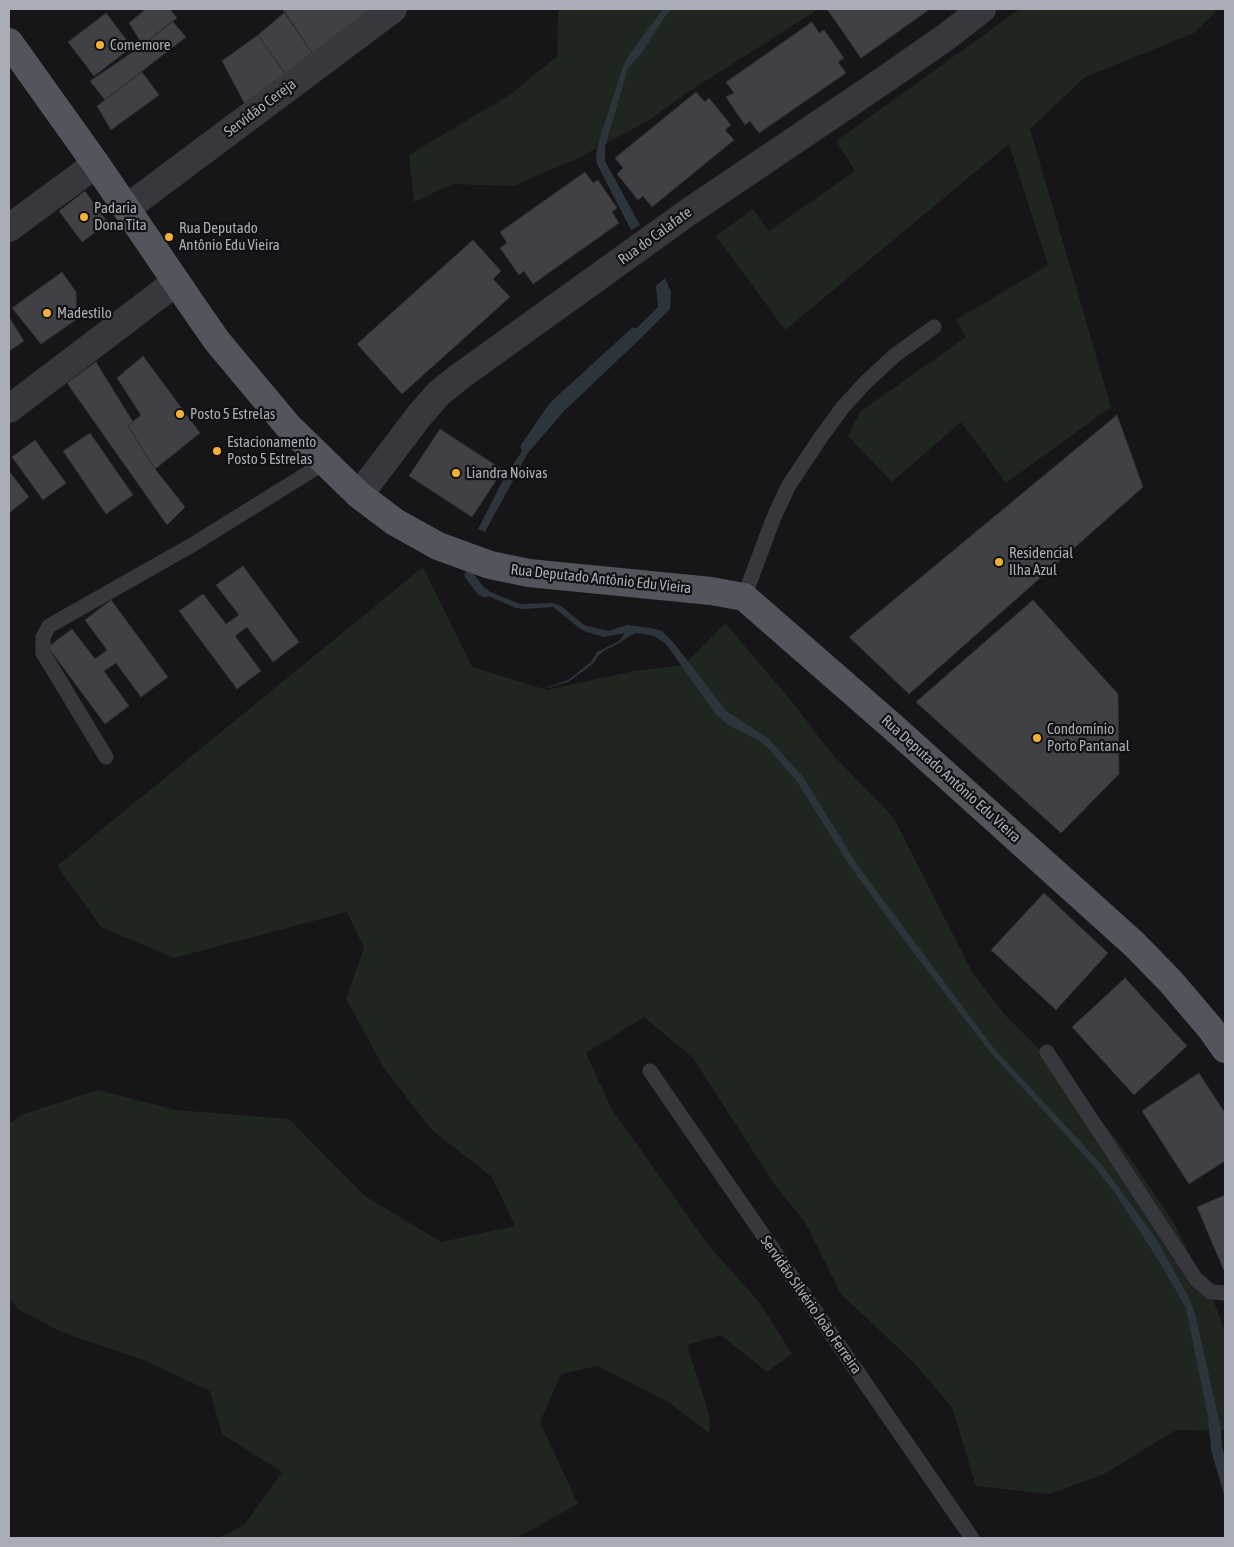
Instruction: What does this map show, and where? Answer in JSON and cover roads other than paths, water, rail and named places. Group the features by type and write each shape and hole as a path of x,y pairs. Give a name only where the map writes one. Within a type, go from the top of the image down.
{"main road":[{"name":"Rua Deputado Antônio Edu Vieira","path":"9,42 127,208 217,341 288,426 359,496 395,522 438,546 490,565 528,573 711,591 744,597 1127,937 1220,1034"}],"street":[{"name":"Servidão Cereja","path":"127,208 393,9"},
{"name":"Rua do Calafate","path":"359,496 439,393 459,377 687,213 884,80 946,37 982,9"},
{"path":"9,228 96,164"},
{"path":"9,409 176,282"}],"lane":[{"path":"744,597 785,493 821,437 843,407 866,382 894,356 934,327"},
{"path":"106,757 43,653 42,637 48,626 192,545 324,463"},
{"path":"1047,1052 1196,1279 1211,1292 1225,1293"},
{"name":"Servidão Silvério João Ferreira","path":"650,1071 972,1538"}],"waterway":[{"path":"525,447 553,406 634,332"},
{"path":"469,575 481,591 485,593"}],"place":[{"name":"Comemore","path":"100,45"},
{"name":"Padaria Dona Tita","path":"84,217"},
{"name":"Rua Deputado Antônio Edu Vieira","path":"169,237"},
{"name":"Madestilo","path":"47,313"},
{"name":"Posto 5 Estrelas","path":"180,414"},
{"name":"Estacionamento Posto 5 Estrelas","path":"217,451"},
{"name":"Liandra Noivas","path":"456,473"},
{"name":"Residencial Ilha Azul","path":"999,562"},
{"name":"Condomínio Porto Pantanal","path":"1037,738"}]}
